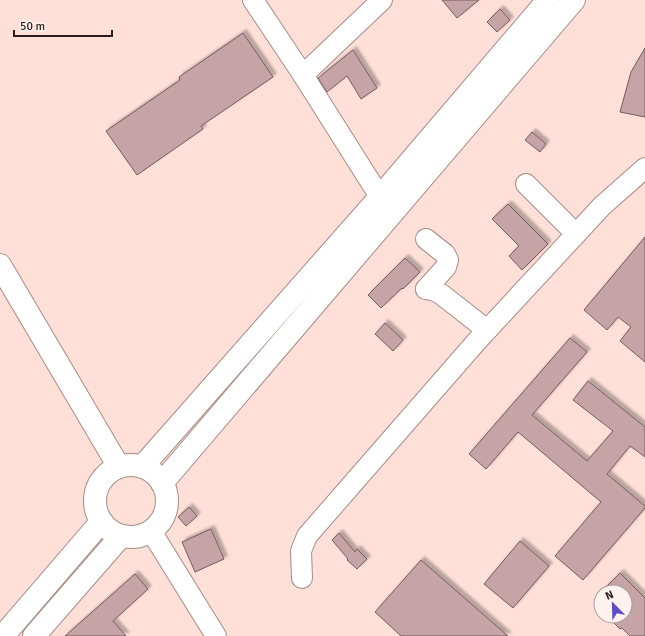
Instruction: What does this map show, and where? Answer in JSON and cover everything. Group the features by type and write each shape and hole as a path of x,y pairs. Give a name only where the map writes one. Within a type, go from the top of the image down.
{"main road":[{"path":"142,467 380,197 548,0"},
{"path":"162,483 574,0"},
{"path":"0,265 119,467"},
{"path":"127,465 142,467 157,476 162,483 165,490 167,505 162,519 152,531 137,537 120,536 109,531 101,522 95,506 96,490 105,476 112,471 127,465"},
{"path":"3,636 101,522"},
{"path":"34,636 120,536"}],"street":[{"path":"253,0 303,75 380,197"},
{"path":"303,75 382,0"},
{"path":"302,578 301,551 307,536 482,336 602,206 645,168"},
{"path":"526,184 576,234"},
{"path":"426,238 445,254 448,260 446,267 426,289 428,296 432,302 482,336"},
{"path":"152,531 216,636"}],"building":[{"path":"442,0 479,0 457,18"},
{"path":"500,9 510,20 497,32 487,22"},
{"path":"243,33 273,77 201,126 203,129 137,175 106,131 180,80 179,77"},
{"path":"645,48 645,117 620,112 631,72"},
{"path":"353,50 377,88 361,99 347,76 327,92 318,78"},
{"path":"532,132 546,144 540,152 525,140"},
{"path":"508,204 548,244 522,270 509,256 519,246 492,219"},
{"path":"645,237 645,362 620,341 631,327 618,317 607,330 584,310"},
{"path":"405,258 420,272 381,308 368,295"},
{"path":"385,323 403,340 393,351 375,334"},
{"path":"570,338 587,352 532,415 587,461 613,431 573,400 588,381 645,427 645,457 630,446 607,474 645,506 645,508 583,580 555,556 601,502 518,432 486,469 469,454"},
{"path":"189,507 197,516 186,526 178,517"},
{"path":"211,529 224,559 195,572 182,542"},
{"path":"339,533 355,552 357,549 367,559 357,569 347,560 348,559 332,540"},
{"path":"520,541 549,566 513,608 484,584"},
{"path":"421,560 508,636 401,636 375,612"},
{"path":"620,573 631,584 609,584"},
{"path":"135,574 148,589 113,621 126,636 65,636"},
{"path":"633,586 645,598 645,636 630,636 622,628 620,629 615,624 633,624"}]}
